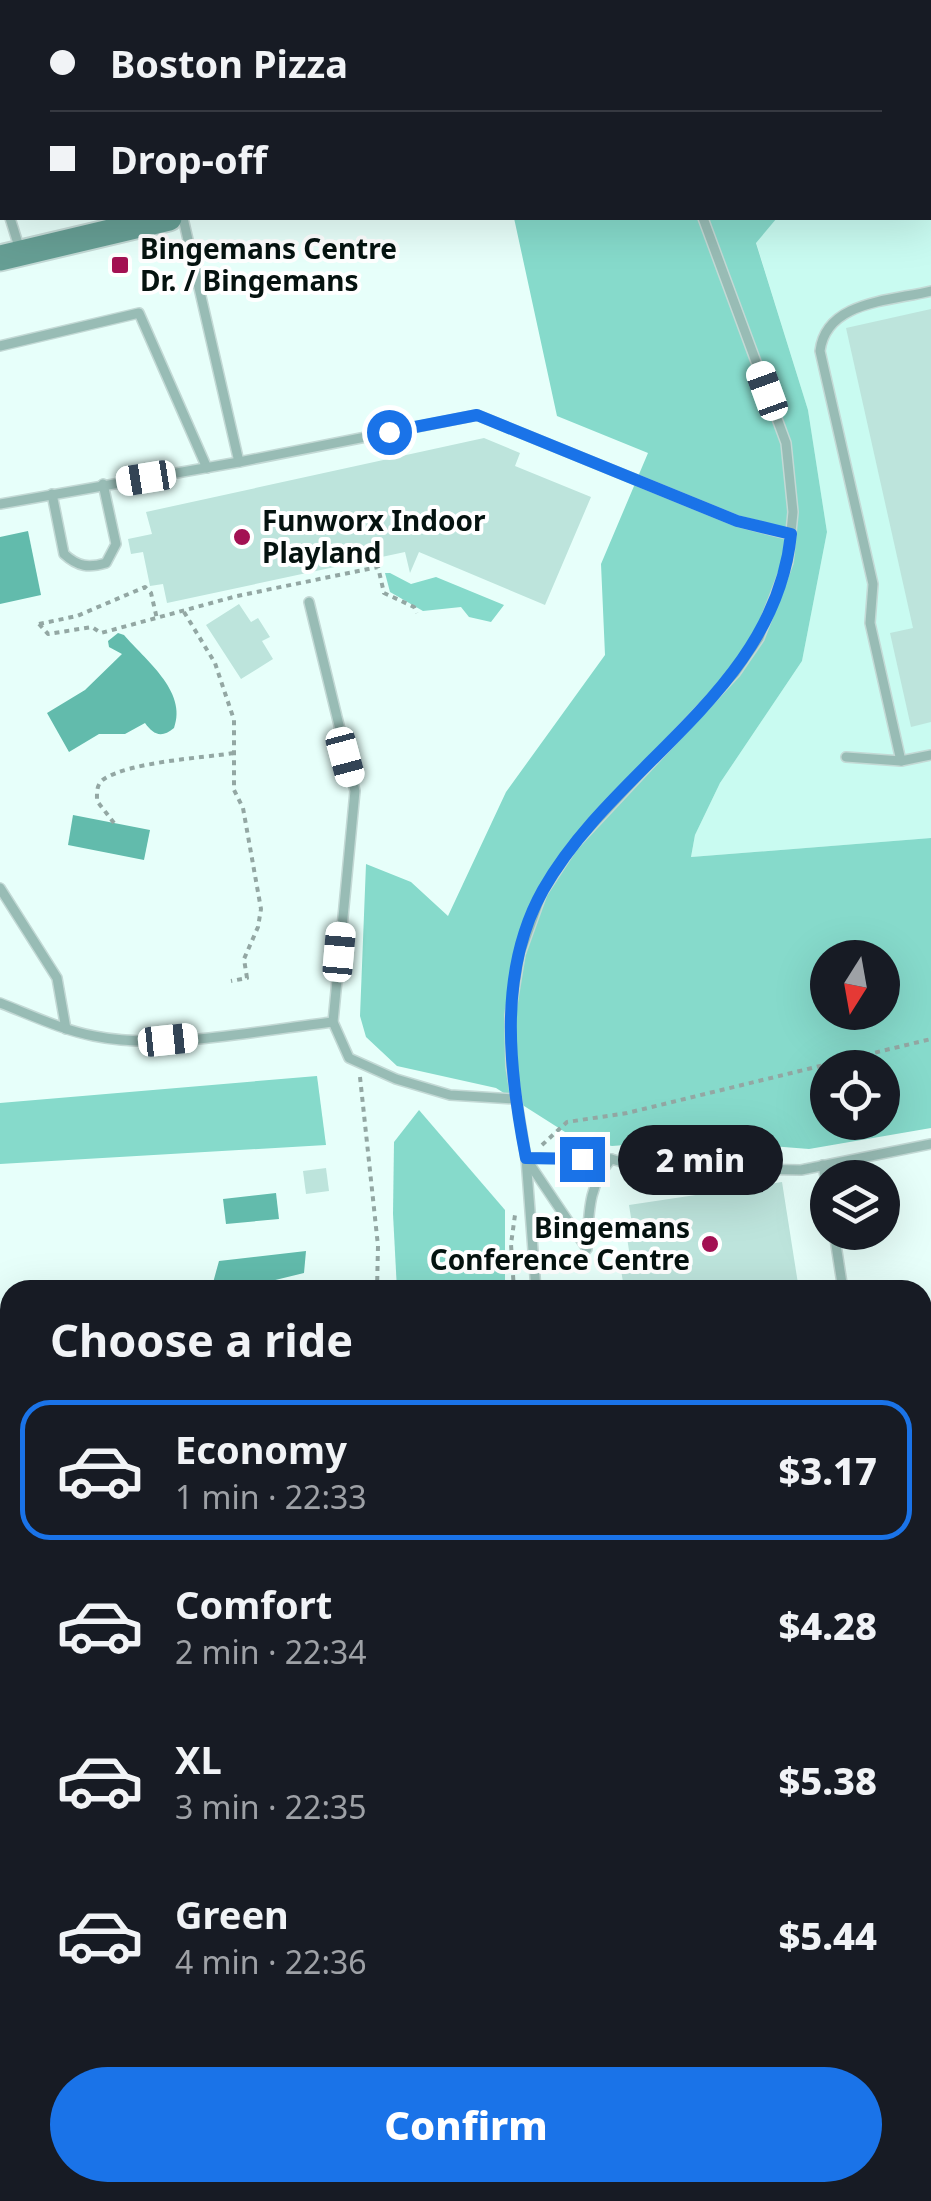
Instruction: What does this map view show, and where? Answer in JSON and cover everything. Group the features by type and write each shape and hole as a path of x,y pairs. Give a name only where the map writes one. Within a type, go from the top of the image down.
{"main road":[{"path":"10,256 161,220"}],"lane":[{"path":"10,220 10,256"},
{"path":"183,220 239,462"},
{"path":"535,1280 526,1158 514,1099 510,1015 520,954 542,893 572,848 735,673 759,638 788,562 793,512 786,443 704,220"},
{"path":"901,761 870,623 873,584 820,350 822,333 842,312 931,291"},
{"path":"0,346 139,313 207,468"},
{"path":"0,504 477,415 737,521 791,534"},
{"path":"52,494 64,554 84,566 95,566 106,563 116,544 103,484"},
{"path":"308,602 354,791 333,1022 349,1058 396,1079 450,1095 514,1099"},
{"path":"846,757 901,761 931,755"},
{"path":"0,888 56,978 66,1029"},
{"path":"0,1002 66,1029 98,1037 168,1040 333,1022"},
{"path":"852,1160 931,1144"},
{"path":"526,1158 611,1160 642,1166 810,1168"},
{"path":"526,1158 587,1248 590,1197 597,1176 611,1160"},
{"path":"837,1250 841,1280"}],"path":[{"path":"157,618 151,593 145,587 77,616 39,624 48,634 92,628 100,633 184,612 237,596 378,567 384,593 414,607 418,613"},
{"path":"184,612 215,663 234,720 234,790 243,808 260,909 258,927 244,959 247,978 231,981"},
{"path":"114,823 97,801 99,784 104,779 138,768 234,753"},
{"path":"526,1158 567,1122 627,1114 931,1039"},
{"path":"358,1062 378,1246 377,1280"}],"shaded area":[{"path":"514,220 775,220 756,243 808,410 827,532 802,661 720,783 695,835 691,857 931,838 931,1128 900,1133 900,1050 810,1050 810,1140 861,1140 809,1149 771,1146 753,1127 691,1140 612,1146 576,1139 496,1088 397,1066 366,1037 360,1016 366,864 411,882 448,916 506,792 605,655 601,564 648,453 557,416"},
{"path":"775,220 931,220 931,838 691,857 695,835 720,783 802,661 827,532 808,410 756,242"},
{"path":"28,531 41,595 0,604 0,537"},
{"path":"385,573 411,584 436,577 504,605 491,622 469,617 461,607 423,611 390,592"},
{"path":"118,633 152,665 170,689 177,714 174,728 158,734 145,723 125,734 99,734 69,752 47,713 85,690 122,654 109,647 108,641"},
{"path":"73,815 150,830 144,860 68,845"},
{"path":"317,1076 326,1145 0,1164 0,1103"},
{"path":"419,1110 505,1210 505,1280 396,1280 394,1142"},
{"path":"276,1193 279,1219 226,1224 223,1199"},
{"path":"306,1251 304,1273 275,1280 214,1280 219,1261"}],"building":[{"path":"931,309 931,722 911,727 890,633 913,628 846,328"},
{"path":"484,438 520,453 515,466 591,497 545,605 419,552 410,573 405,552 167,603 163,584 150,586 143,552 131,554 128,539 152,534 146,512"},
{"path":"239,604 251,622 258,618 270,637 262,641 273,659 241,679 206,625"},
{"path":"326,1168 329,1191 306,1194 303,1171"},
{"name":"Bingemans Conference Centre","path":"782,1182 797,1280 623,1280 619,1258 630,1257 626,1231 633,1230 629,1205"}],"place":[{"name":"Bingemans Centre Dr. / Bingemans","path":"120,265"},
{"name":"Funworx Indoor Playland","path":"242,537"},
{"name":"Bingemans Conference Centre","path":"710,1244"}],"route":[{"path":"389,432 477,415 737,521 791,534 788,562 759,638 735,673 572,848 542,893 520,954 510,1015 514,1099 526,1158 582,1159"}]}
